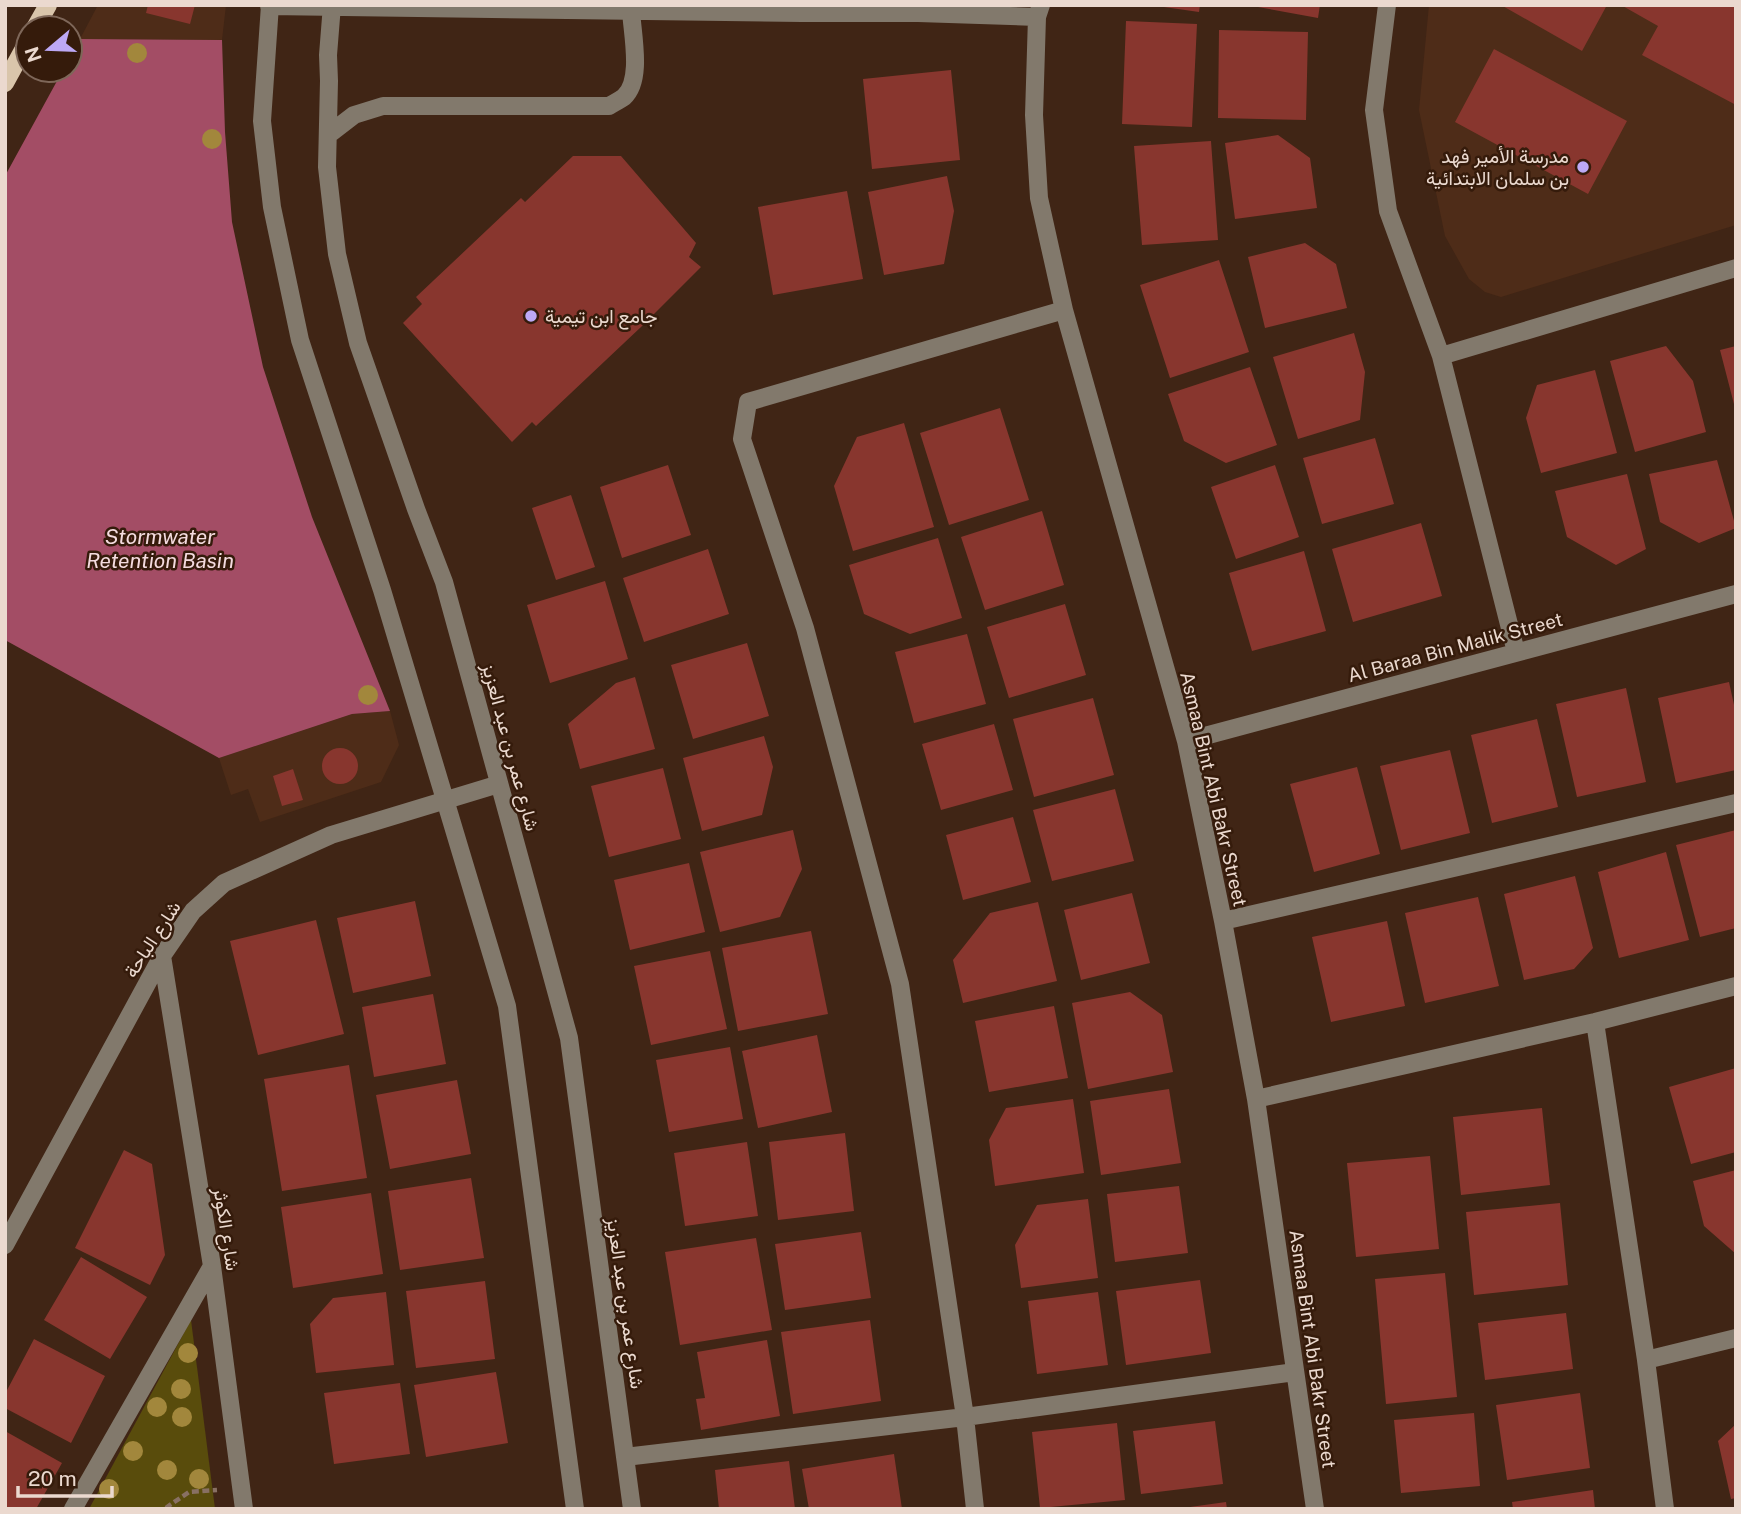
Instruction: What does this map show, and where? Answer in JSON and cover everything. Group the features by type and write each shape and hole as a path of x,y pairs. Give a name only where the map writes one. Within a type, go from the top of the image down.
{"main road":[{"path":"5,83 14,67"}],"street":[{"path":"1387,5 1374,110 1388,211 1441,356 1516,652"},
{"path":"575,1509 507,1006 382,590 300,340 272,207 262,121 270,6 631,10 689,8 802,13 1039,11"},
{"name":"شارع عمر بن عبد العزيز","path":"332,6 328,55 327,167 337,254 358,343 444,582 569,1038 632,1509"},
{"path":"328,135 354,115 383,106 610,106 624,97 632,86 635,73 631,10"},
{"name":"Asmaa Bint Abi Bakr Street","path":"1039,11 1034,115 1039,198 1064,310 1186,741 1256,1099 1315,1509"},
{"path":"1441,356 1736,268"},
{"path":"975,1509 965,1417 900,984 805,628 742,439 748,402 1064,310"},
{"name":"Al Baraa Bin Malik Street","path":"1186,741 1736,594"},
{"name":"شارع الباحة","path":"5,1245 162,956 193,911 224,883 331,835 499,784"},
{"path":"1223,922 1736,803"},
{"name":"شارع الكوثر","path":"162,956 212,1266 244,1509"},
{"path":"1256,1099 1595,1022 1736,986"},
{"path":"1595,1022 1646,1360 1665,1509"},
{"path":"74,1509 212,1266"},
{"path":"1646,1360 1736,1338"},
{"path":"625,1457 965,1417 1295,1372"}],"path":[{"path":"167,1509 189,1492 218,1490"}],"shaded area":[{"path":"98,5 226,5 222,40 84,39 84,31"},
{"name":"مدرسة الأمير فهد بن سلمان الابتدائية","path":"1429,5 1736,5 1736,225 1501,297 1485,292 1469,279 1445,236 1419,110"},
{"path":"390,711 399,745 381,782 260,822 248,789 231,795 219,758 352,714"},
{"path":"191,1320 215,1509 89,1509"}],"water":[{"name":"Stormwater Retention Basin","path":"84,39 222,40 232,222 263,367 312,517 390,711 352,714 219,758 5,640 5,176 55,84 84,84"}],"building":[{"path":"148,5 195,5 190,24 146,13"},
{"path":"1164,5 1200,5 1199,12"},
{"path":"1258,5 1320,5 1318,18"},
{"path":"1501,5 1607,5 1582,51"},
{"path":"1621,5 1736,5 1736,105 1642,55 1658,26"},
{"path":"1126,21 1197,24 1192,127 1122,124"},
{"path":"1219,30 1308,32 1306,120 1218,118"},
{"path":"1494,49 1627,121 1588,194 1455,122"},
{"path":"951,70 960,160 872,169 863,79"},
{"path":"1278,135 1310,158 1317,208 1235,219 1225,143"},
{"path":"1211,141 1218,240 1142,245 1134,146"},
{"path":"573,156 621,156 696,243 689,257 701,267 536,426 532,422 512,442 403,323 422,304 416,297 521,198 525,202"},
{"path":"947,176 954,211 944,264 884,275 868,192"},
{"path":"847,191 863,279 773,295 758,207"},
{"path":"1305,243 1336,264 1347,308 1265,328 1248,257"},
{"path":"1219,260 1249,352 1170,378 1140,285"},
{"path":"1354,333 1365,372 1360,420 1298,439 1273,357"},
{"path":"1666,346 1693,381 1706,432 1635,452 1610,361"},
{"path":"1736,346 1736,408 1735,408 1720,350"},
{"path":"1250,367 1277,445 1226,463 1184,441 1168,394"},
{"path":"1595,370 1617,453 1541,473 1526,418 1537,385"},
{"path":"1000,408 1029,500 949,525 920,433"},
{"path":"904,423 934,527 853,551 834,486 857,437"},
{"path":"1375,438 1394,504 1322,524 1303,458"},
{"path":"1717,460 1736,528 1699,543 1660,522 1649,474"},
{"path":"668,465 691,535 622,558 600,487"},
{"path":"1275,465 1299,537 1236,559 1211,487"},
{"path":"1627,474 1646,549 1616,565 1567,537 1555,491"},
{"path":"571,495 595,567 556,580 532,508"},
{"path":"1042,511 1064,585 985,610 961,537"},
{"path":"1421,523 1442,596 1353,622 1332,549"},
{"path":"938,538 962,618 910,634 864,614 849,565"},
{"path":"708,549 729,614 644,642 623,578"},
{"path":"1304,551 1326,631 1252,651 1229,573"},
{"path":"605,581 628,659 550,683 527,605"},
{"path":"1065,604 1086,675 1009,698 987,627"},
{"path":"967,634 986,704 914,723 895,652"},
{"path":"747,643 769,716 693,739 671,665"},
{"path":"635,677 655,749 580,769 568,724 616,683"},
{"path":"1729,682 1736,714 1736,770 1676,783 1658,698"},
{"path":"1626,688 1646,782 1577,797 1556,704"},
{"path":"1093,698 1114,775 1034,797 1013,719"},
{"path":"1537,719 1558,807 1492,823 1471,735"},
{"path":"994,724 1013,790 941,810 922,744"},
{"path":"764,736 773,767 762,815 702,831 683,758"},
{"path":"340,748 353,753 358,766 353,779 340,784 327,779 322,766 327,753"},
{"path":"1450,750 1470,833 1401,850 1380,766"},
{"path":"1357,767 1380,854 1314,872 1290,784"},
{"path":"663,768 681,839 609,857 591,786"},
{"path":"293,769 303,800 282,806 273,776"},
{"path":"1115,789 1134,861 1052,881 1033,810"},
{"path":"1013,817 1031,882 963,900 946,835"},
{"path":"793,830 802,869 780,917 720,932 700,852"},
{"path":"1736,830 1736,928 1700,937 1676,845"},
{"path":"1666,852 1689,940 1619,958 1598,872"},
{"path":"689,863 705,932 630,950 614,880"},
{"path":"1575,876 1593,948 1574,969 1524,980 1504,894"},
{"path":"1132,893 1150,963 1081,980 1064,910"},
{"path":"1478,897 1499,986 1425,1003 1405,913"},
{"path":"415,901 431,976 353,993 337,918"},
{"path":"1038,902 1057,981 963,1003 953,960 990,913"},
{"path":"316,920 344,1034 258,1055 230,941"},
{"path":"1387,921 1405,1006 1331,1022 1312,937"},
{"path":"811,931 828,1014 738,1031 722,948"},
{"path":"710,951 727,1029 651,1045 634,966"},
{"path":"1130,992 1162,1015 1173,1072 1088,1089 1072,1003"},
{"path":"433,994 446,1064 374,1077 362,1007"},
{"path":"1054,1006 1068,1078 989,1092 975,1021"},
{"path":"817,1035 832,1112 758,1128 742,1051"},
{"path":"730,1047 743,1119 669,1132 656,1060"},
{"path":"349,1065 367,1178 282,1191 264,1079"},
{"path":"1736,1068 1736,1152 1691,1164 1669,1087"},
{"path":"457,1080 471,1154 390,1169 376,1095"},
{"path":"1169,1089 1181,1163 1101,1175 1090,1101"},
{"path":"1073,1099 1084,1173 995,1186 989,1140 1006,1108"},
{"path":"1542,1108 1550,1185 1461,1195 1453,1117"},
{"path":"845,1133 854,1211 778,1220 769,1142"},
{"path":"747,1142 758,1216 685,1226 674,1153"},
{"path":"124,1150 152,1164 165,1255 150,1285 75,1248"},
{"path":"1430,1156 1439,1249 1356,1257 1347,1163"},
{"path":"1736,1170 1736,1254 1704,1226 1693,1181"},
{"path":"471,1178 484,1258 400,1270 388,1191"},
{"path":"1179,1186 1188,1253 1115,1262 1107,1194"},
{"path":"371,1193 383,1274 293,1288 281,1207"},
{"path":"1088,1199 1098,1278 1021,1288 1015,1245 1037,1205"},
{"path":"1560,1203 1568,1285 1474,1295 1466,1212"},
{"path":"861,1232 871,1298 785,1310 775,1244"},
{"path":"756,1238 772,1330 680,1345 665,1252"},
{"path":"81,1257 147,1297 110,1359 44,1320"},
{"path":"1445,1273 1457,1397 1386,1404 1375,1279"},
{"path":"1200,1280 1211,1353 1126,1365 1116,1291"},
{"path":"485,1281 495,1359 416,1368 406,1291"},
{"path":"386,1292 394,1365 316,1373 310,1324 333,1298"},
{"path":"1098,1292 1108,1365 1037,1374 1028,1301"},
{"path":"1566,1313 1573,1369 1485,1380 1478,1323"},
{"path":"870,1320 881,1401 793,1414 781,1332"},
{"path":"34,1339 105,1376 71,1443 5,1408 5,1394"},
{"path":"767,1340 780,1416 701,1430 696,1399 705,1398 697,1352"},
{"path":"496,1372 508,1443 426,1457 414,1385"},
{"path":"400,1383 410,1454 334,1464 324,1393"},
{"path":"1580,1393 1590,1468 1507,1480 1496,1405"},
{"path":"1474,1413 1480,1486 1401,1493 1394,1420"},
{"path":"1215,1421 1223,1484 1141,1494 1133,1431"},
{"path":"1117,1423 1125,1500 1040,1508 1032,1432"},
{"path":"1736,1424 1736,1498 1731,1499 1718,1441"},
{"path":"5,1431 62,1463 36,1509 5,1509"},
{"path":"894,1454 902,1509 809,1509 802,1469"},
{"path":"789,1461 795,1509 719,1509 715,1470"},
{"path":"1593,1490 1595,1509 1513,1509 1512,1502"},
{"path":"1226,1502 1227,1509 1190,1509 1190,1507"}],"place":[{"name":"مدرسة الأمير فهد بن سلمان الابتدائية","path":"1583,167"},
{"name":"جامع ابن تيمية","path":"531,316"}]}
